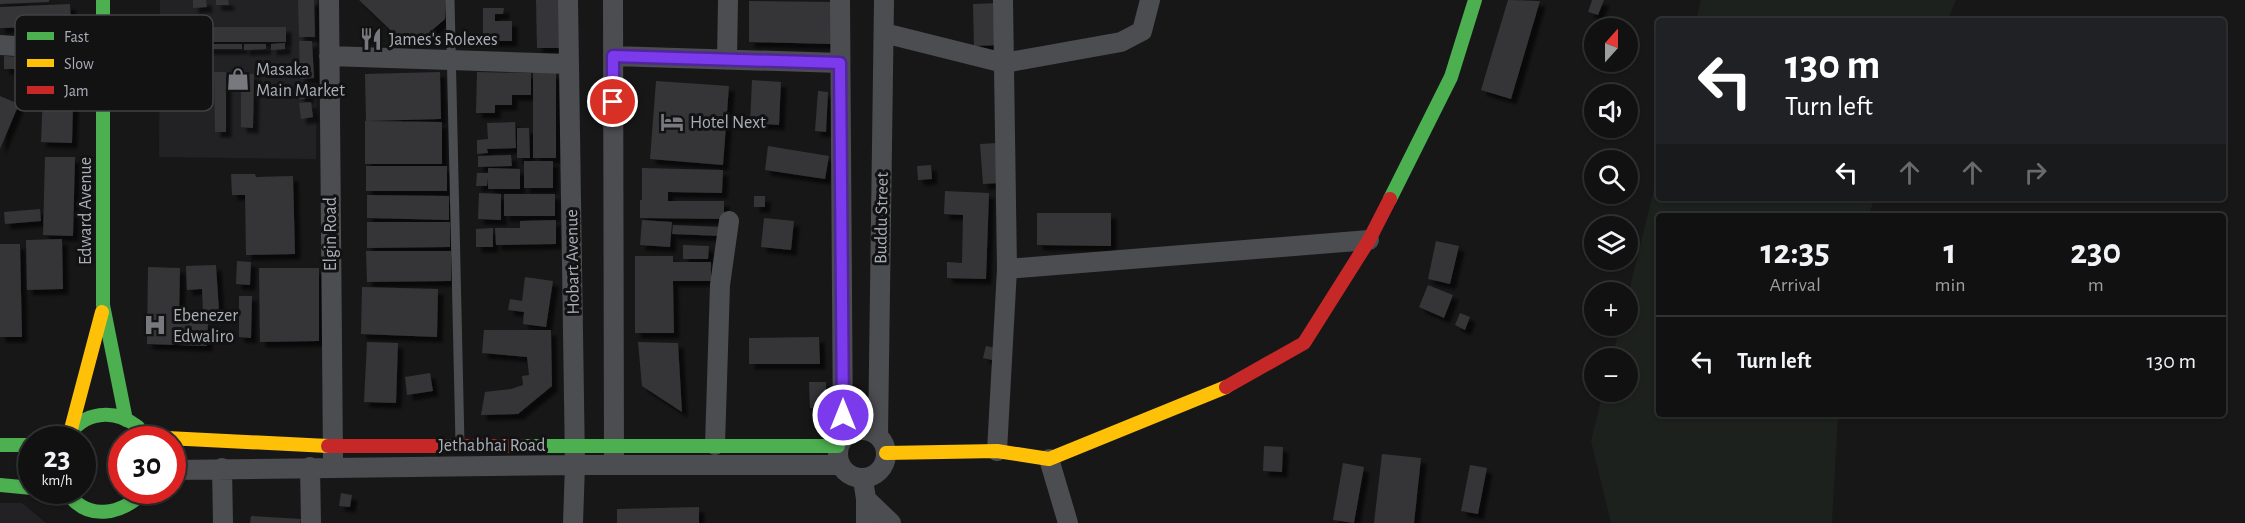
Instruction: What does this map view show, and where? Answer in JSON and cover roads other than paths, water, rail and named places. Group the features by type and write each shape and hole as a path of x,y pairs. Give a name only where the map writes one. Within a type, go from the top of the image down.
{"street":[{"name":"Edward Avenue","path":"103,0 103,15"},
{"name":"Elgin Road","path":"329,0 333,467"},
{"name":"Hobart Avenue","path":"568,0 575,455 573,523"},
{"path":"613,0 614,465"},
{"path":"727,60 728,0"},
{"path":"840,0 840,450 845,472 854,477 863,479 872,476 880,471 885,462 882,444 869,431 851,432 840,450"},
{"name":"Buddu Street","path":"882,444 884,0"},
{"path":"997,451 1007,270 1003,0"},
{"path":"884,33 1004,63 1121,42 1142,31 1150,0"},
{"path":"882,444 997,451 1049,459 1228,386 1304,343 1369,240 1451,77 1475,0"},
{"path":"0,45 15,46"},
{"path":"329,56 451,58 568,64"},
{"path":"613,56 840,63"},
{"name":"Edward Avenue","path":"102,111 103,305 126,420"},
{"path":"714,445 720,285 729,221"},
{"path":"1007,270 1369,240"},
{"path":"71,426 103,305"},
{"path":"77,426 84,419 99,415 117,416 137,426"},
{"name":"Jethabhai Road","path":"186,440 332,446 460,445 575,455 614,465 840,450"},
{"path":"0,445 18,445"},
{"name":"Jethabhai Road","path":"186,469 333,467 575,455 613,445 714,445 840,450"},
{"path":"1049,459 1068,523"},
{"path":"310,467 311,523"},
{"path":"222,468 223,523"},
{"path":"863,479 866,523"},
{"path":"0,485 18,487"},
{"path":"866,500 891,523"},
{"path":"77,504 94,510 117,510 132,504"},
{"path":"94,510 101,523"}],"lane":[{"path":"450,0 460,445"}],"place":[{"name":"James's Rolexes","path":"371,39"},
{"name":"Masaka Main Market","path":"238,79"},
{"name":"Hotel Next","path":"672,122"},
{"name":"Ebenezer Edwaliro","path":"155,325"}]}
